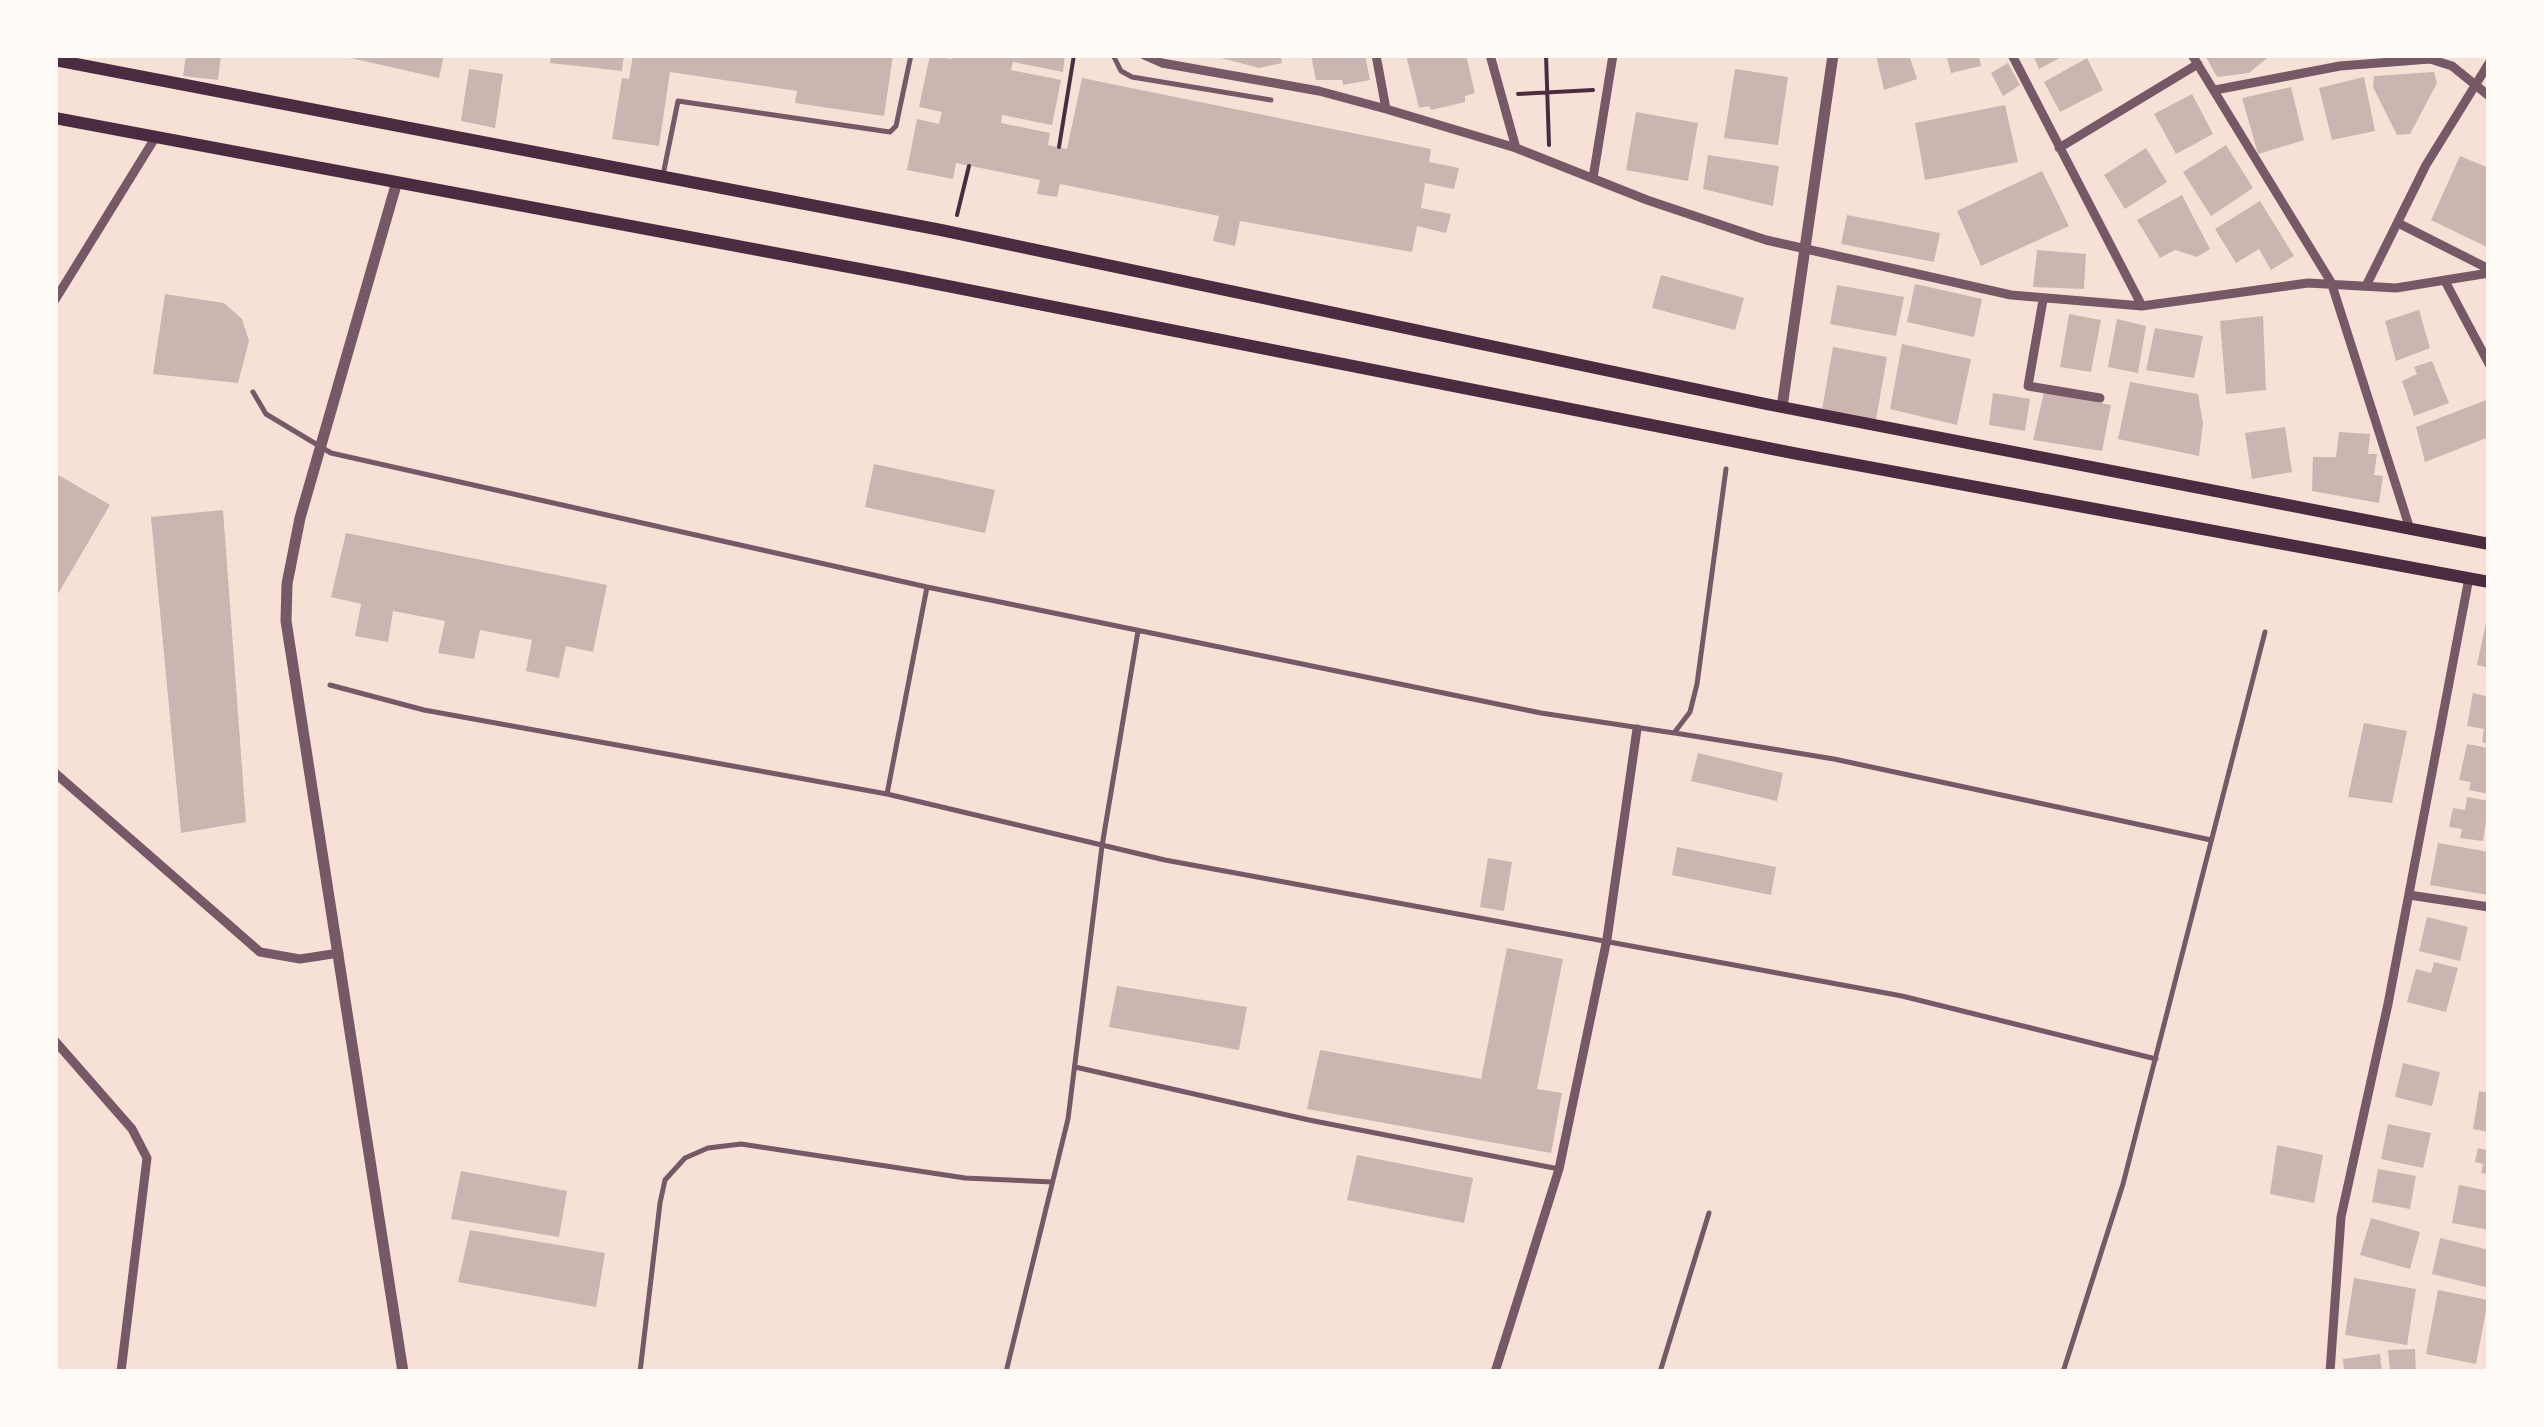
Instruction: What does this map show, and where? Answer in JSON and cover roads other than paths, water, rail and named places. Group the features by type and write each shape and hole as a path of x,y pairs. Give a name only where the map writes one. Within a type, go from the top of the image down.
{"main road":[{"path":"55,60 942,230 1782,407 2489,544"},
{"path":"55,118 897,276 1798,454 2489,582"}],"street":[{"path":"1144,55 1162,63 1320,91 1386,109 1516,148 1704,221 1804,251 2043,300 2142,306 2331,282 2396,288 2446,283 2489,271"},
{"path":"1376,55 1386,109"},
{"path":"1490,55 1516,148"},
{"path":"1593,178 1613,55"},
{"path":"1782,407 1833,55"},
{"path":"2012,55 2142,306"},
{"path":"2059,148 2195,60 2331,282 2410,528"},
{"path":"2215,90 2397,60 2430,60 2452,66 2489,96"},
{"path":"2366,286 2426,165 2489,62"},
{"path":"55,300 155,138"},
{"path":"396,185 292,550 286,621 403,1372"},
{"path":"2398,223 2489,271"},
{"path":"2446,283 2489,364"},
{"path":"2043,300 2028,386 2100,398"},
{"path":"2330,1372 2331,1299 2340,1217 2410,895 2469,578"},
{"path":"1495,1372 1559,1169 1607,939 1637,730"},
{"path":"55,773 260,952 300,959 340,954"},
{"path":"2410,895 2489,907"},
{"path":"55,1041 132,1129 147,1158 121,1372"}],"lane":[{"path":"662,178 678,102 887,133 896,126 910,55"},
{"path":"1112,55 1121,72 1132,77 1270,100"},
{"path":"253,392 266,414 320,448 927,587 1637,730 1674,732 1834,759 2211,840"},
{"path":"1674,732 1690,712 1697,684 1726,469"},
{"path":"887,794 927,587"},
{"path":"1006,1372 1052,1182 1075,1066 1102,846 1138,631"},
{"path":"2063,1372 2102,1256 2156,1059 2264,632"},
{"path":"330,684 462,717 887,794 1102,846 1953,1007 2156,1059"},
{"path":"1075,1066 1309,1120 1559,1169"},
{"path":"640,1372 660,1203 665,1180 685,1158 708,1148 741,1144 965,1178 1052,1182"},
{"path":"1660,1372 1709,1213"}]}
